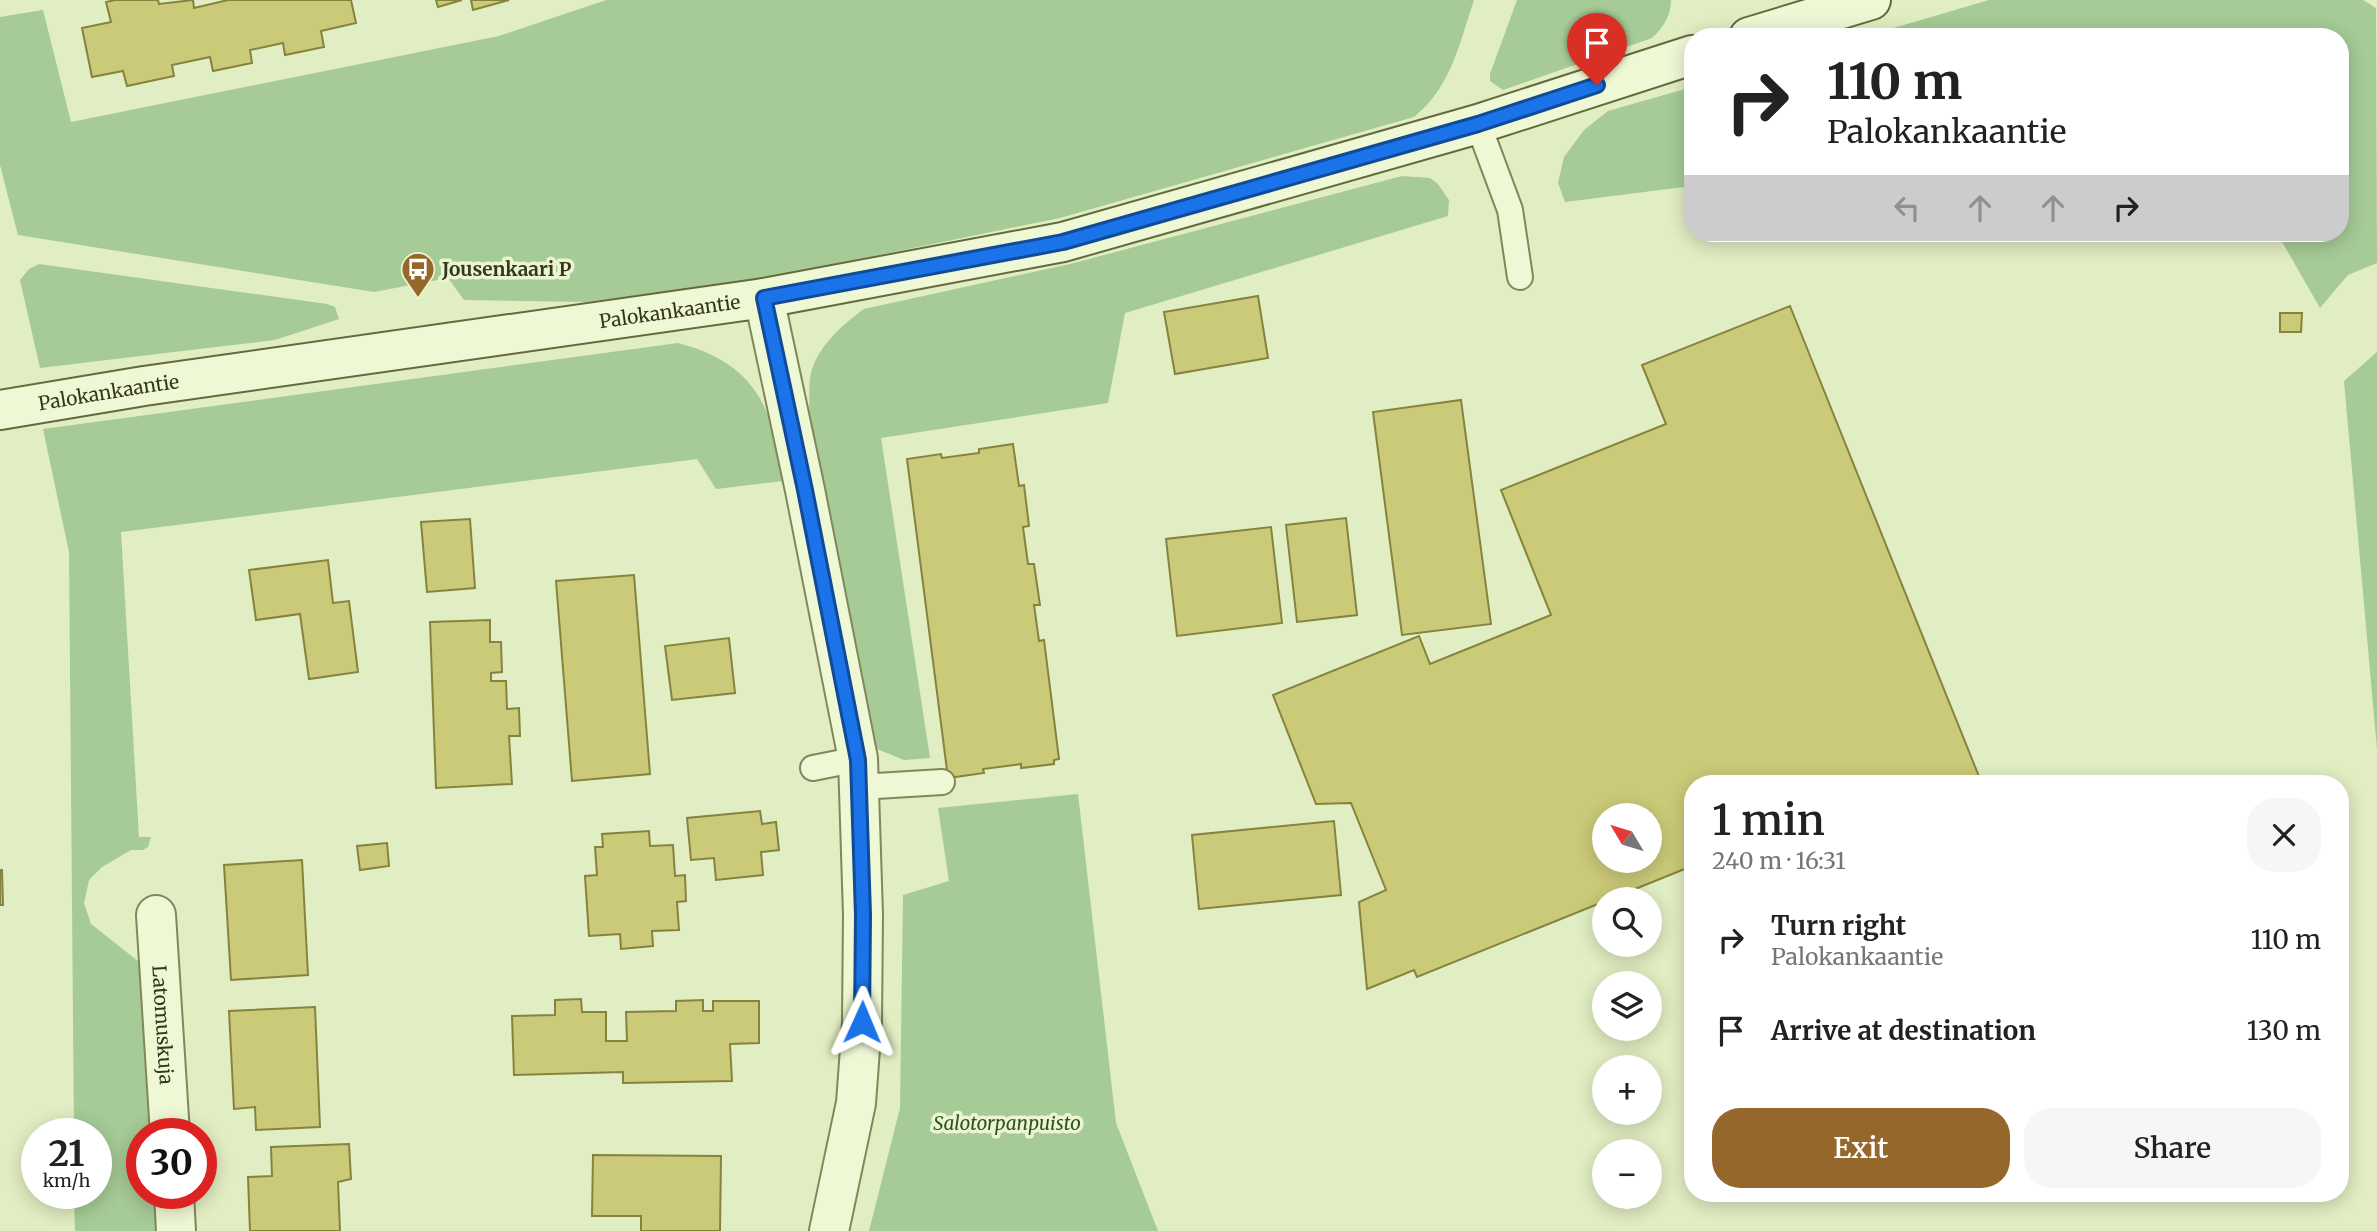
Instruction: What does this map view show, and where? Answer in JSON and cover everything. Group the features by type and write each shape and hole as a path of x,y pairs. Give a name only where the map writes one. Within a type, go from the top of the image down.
{"main road":[{"path":"1779,28 1871,0"},
{"name":"Palokankaantie","path":"0,410 158,384 764,298 1063,242 1478,124 1684,58"},
{"path":"764,298 805,490 859,773 863,915 862,1022 856,1103 829,1231"},
{"name":"Latomuskuja","path":"156,915 169,1118"},
{"path":"175,1209 176,1231"}],"lane":[{"path":"1478,124 1510,210 1520,277"},
{"path":"813,768 942,782"}],"green space":[{"path":"606,0 1474,0 1446,78 1427,105 1414,117 1060,218 767,278 586,302 464,300 448,278 374,292 18,235 0,165 0,17 43,10 71,122 499,36"},
{"path":"1517,0 1671,0 1666,21 1652,38 1503,90 1490,81 1490,74"},
{"path":"1989,0 2363,0 2376,8 2377,263 2348,275 2320,308 2282,242 2349,242 2349,28 1894,28"},
{"path":"1684,89 1684,187 1565,202 1558,183 1564,157 1584,130 1608,111"},
{"path":"1402,176 1430,178 1438,184 1449,200 1448,216 1125,313 1108,403 881,438 930,758 904,760 877,749 809,412 814,363 832,337 864,309 1070,264"},
{"path":"39,264 327,304 335,307 339,319 275,340 40,368 20,280 29,269"},
{"path":"678,343 705,352 728,364 739,372 757,393 770,423 783,481 716,489 697,459 121,532 139,837 151,837 148,847 131,850 102,867 89,880 84,903 91,924 143,965 152,1118 126,1118 126,1209 158,1209 159,1231 75,1231 74,1209 112,1209 112,1118 74,1118 69,552 43,429"},
{"path":"2377,352 2377,749 2344,381"},
{"name":"Salotorpanpuisto","path":"1078,794 1116,1123 1158,1231 869,1231 900,1108 903,895 949,881 938,808"}],"building":[{"path":"158,0 159,4 193,0 194,8 228,0 351,0 356,23 321,31 324,47 285,55 283,43 250,50 252,63 213,71 210,57 172,65 174,76 127,86 123,71 92,77 82,28 111,22 106,2"},
{"path":"436,0 462,0 438,7"},
{"path":"471,0 509,0 473,10"},
{"path":"1258,296 1268,358 1175,374 1164,312"},
{"path":"1790,306 1978,775 1684,775 1684,869 1640,887 1592,887 1592,906 1417,977 1414,970 1367,989 1359,902 1386,890 1351,803 1316,804 1273,695 1419,636 1430,664 1551,615 1501,490 1666,424 1642,365"},
{"path":"2280,313 2302,313 2301,332 2280,332"},
{"path":"1461,400 1491,624 1402,635 1373,412"},
{"path":"1013,444 1019,486 1024,485 1029,526 1023,527 1028,564 1034,564 1040,605 1034,605 1039,641 1044,640 1059,759 1054,760 1054,764 1021,768 1021,764 983,769 984,773 948,778 907,459 941,454 942,458 979,453 979,449"},
{"path":"1346,518 1357,615 1297,622 1286,525"},
{"path":"470,519 475,588 427,592 421,522"},
{"path":"1271,527 1282,623 1177,636 1166,539"},
{"path":"328,560 333,603 349,601 358,672 309,679 300,614 256,620 249,570"},
{"path":"634,575 650,774 572,781 556,581"},
{"path":"490,620 490,642 501,642 502,672 491,673 491,681 506,681 507,709 519,708 520,736 509,736 512,784 436,788 430,622"},
{"path":"729,638 735,693 672,700 665,646"},
{"path":"760,811 762,824 776,822 779,850 761,852 763,875 716,880 714,858 691,860 687,818"},
{"path":"1334,821 1341,895 1199,909 1192,835"},
{"path":"649,831 650,846 673,845 675,876 685,875 686,901 677,902 679,930 652,931 653,946 621,949 620,934 589,936 585,876 597,875 595,847 603,847 602,834"},
{"path":"387,843 389,866 360,870 357,846"},
{"path":"302,860 308,975 231,980 224,865"},
{"path":"2,870 3,905 0,905"},
{"path":"581,999 582,1012 606,1012 606,1041 627,1041 626,1012 676,1011 676,1001 703,1000 703,1011 713,1011 713,1001 759,1001 759,1043 730,1044 732,1081 623,1083 623,1072 514,1075 512,1016 555,1015 555,1000"},
{"path":"315,1007 320,1127 256,1130 255,1107 234,1109 229,1011"},
{"path":"349,1144 351,1179 338,1182 340,1231 250,1231 248,1177 272,1176 271,1147"},
{"path":"593,1155 721,1156 720,1231 641,1231 641,1216 592,1216"}],"place":[{"name":"Jousenkaari P","path":"418,299"}],"route":[{"path":"862,1022 863,915 858,760 764,298 1063,242 1478,124 1597,85"}]}
